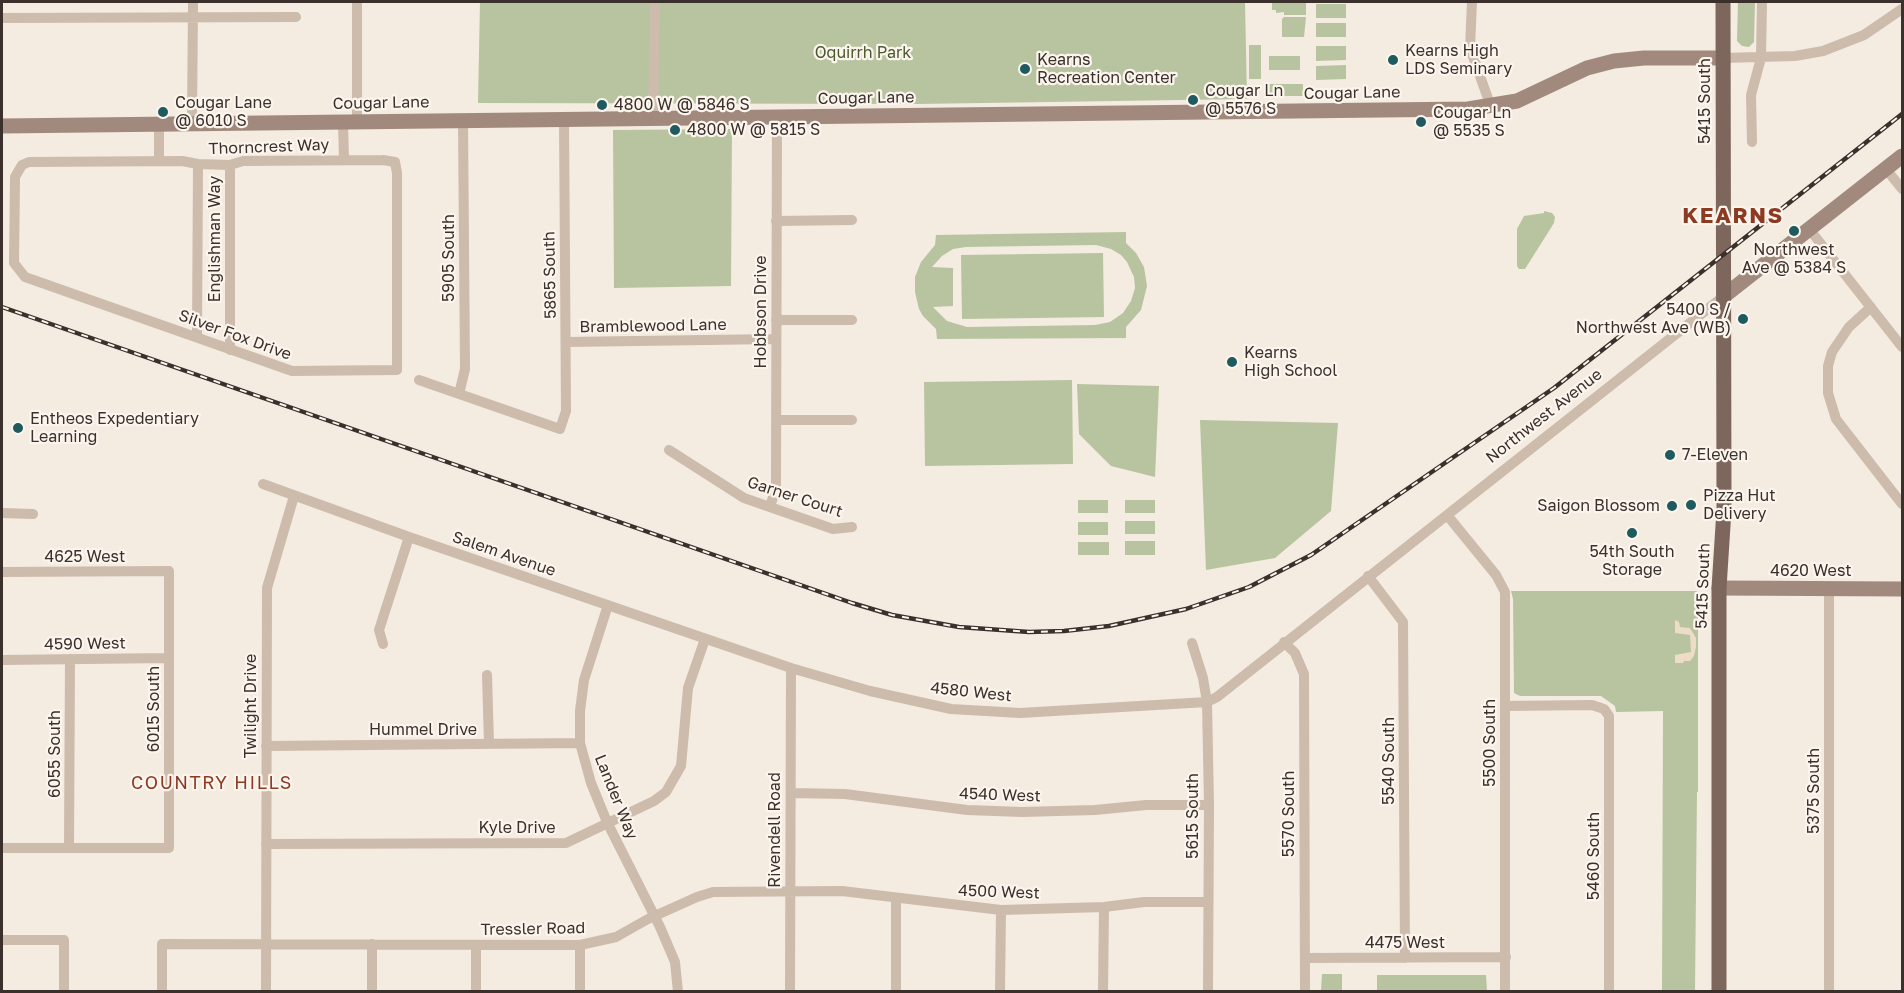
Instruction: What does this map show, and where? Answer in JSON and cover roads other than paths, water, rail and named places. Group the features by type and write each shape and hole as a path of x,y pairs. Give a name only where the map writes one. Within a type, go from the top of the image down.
{"main road":[{"name":"5415 South","path":"1719,992 1719,588 1724,510 1723,2"},
{"name":"Cougar Lane","path":"2,126 1392,111 1491,107 1517,101 1587,68 1614,61 1644,58 1722,58"},
{"name":"Northwest Avenue","path":"1724,296 1902,156"},
{"name":"4620 West","path":"1719,588 1902,589"}],"street":[{"path":"192,123 193,2"},
{"name":"Thorncrest Way","path":"344,160 350,122 357,2"},
{"path":"653,118 655,2"},
{"path":"1472,2 1470,48 1491,107"},
{"path":"1752,142 1751,95 1761,58 1762,2"},
{"path":"1722,58 1761,58 1814,53 1848,43 1877,28 1902,9"},
{"path":"2,18 296,17"},
{"name":"Hobbson Drive","path":"770,507 776,487 777,117"},
{"name":"5865 South","path":"459,394 560,429 566,411 564,119"},
{"name":"5905 South","path":"459,394 465,369 463,120"},
{"path":"159,124 159,161"},
{"name":"Thorncrest Way","path":"14,263 15,177 22,165 29,162 182,161 198,165 230,165 243,161 395,162"},
{"name":"Silver Fox Drive","path":"14,263 25,277 292,371 397,370 397,173 395,162"},
{"name":"Englishman Way","path":"196,336 198,165"},
{"name":"Englishman Way","path":"230,165 230,350"},
{"path":"1886,169 1902,189"},
{"path":"776,221 852,220"},
{"path":"1810,230 1902,347"},
{"name":"Northwest Avenue","path":"1206,702 1217,697 1724,296"},
{"path":"1871,307 1849,327 1832,352 1827,380 1828,393 1836,419 1902,504"},
{"path":"777,320 852,320"},
{"name":"Bramblewood Lane","path":"566,342 776,339"},
{"path":"419,380 459,394"},
{"path":"777,420 852,420"},
{"name":"Garner Court","path":"669,450 734,493 833,529 852,527"},
{"name":"Salem Avenue","path":"263,484 705,639"},
{"name":"Twilight Drive","path":"266,992 267,588 294,496"},
{"path":"2,513 33,514"},
{"name":"5500 South","path":"1447,515 1496,575 1505,592 1505,992"},
{"path":"383,644 379,630 410,537"},
{"name":"4625 West","path":"2,572 169,571"},
{"name":"6015 South","path":"69,848 169,848 169,571"},
{"name":"5540 South","path":"1368,576 1403,622 1405,958"},
{"name":"5375 South","path":"1829,590 1829,992"},
{"name":"Lander Way","path":"608,605 584,680 580,711 580,743 591,783 675,962 678,992"},
{"name":"4580 West","path":"705,639 791,668 870,691 951,708 1020,713 1206,702"},
{"name":"Kyle Drive","path":"266,844 566,843 654,801 666,792 681,766 688,688 705,639"},
{"name":"5570 South","path":"1284,642 1295,653 1304,674 1305,992"},
{"name":"5615 South","path":"1192,643 1203,678 1206,702 1209,805 1208,992"},
{"name":"4590 West","path":"2,660 169,658"},
{"name":"6055 South","path":"69,848 70,659"},
{"name":"Rivendell Road","path":"790,992 791,668"},
{"path":"488,675 489,744"},
{"name":"5460 South","path":"1505,706 1598,706 1607,712 1609,720 1609,992"},
{"name":"Hummel Drive","path":"266,746 580,743"},
{"name":"4540 West","path":"791,794 846,794 967,810 1022,812 1146,805 1209,805"},
{"path":"2,848 69,848"},
{"name":"4500 West","path":"790,891 843,891 1001,910 1104,907 1144,902 1208,902"},
{"name":"Tressler Road","path":"162,992 162,944 580,945 616,937 654,916 713,892 790,891"},
{"path":"896,899 896,992"},
{"path":"1103,992 1104,907"},
{"path":"1000,992 1001,910"},
{"path":"2,940 64,940 64,992"},
{"path":"372,944 372,992"},
{"path":"476,945 476,992"},
{"path":"580,945 580,992"},
{"name":"4475 West","path":"1305,958 1506,957"}],"railway":[{"path":"2,307 852,603 892,615 959,627 1029,632 1064,631 1109,626 1186,609 1249,587 1311,555 1554,388 1902,114"}],"place":[{"name":"Kearns High LDS Seminary","path":"1393,60"},
{"name":"Kearns Recreation Center","path":"1025,69"},
{"name":"Cougar Ln @ 5576 S","path":"1193,100"},
{"name":"4800 W @ 5846 S","path":"602,105"},
{"name":"Cougar Lane @ 6010 S","path":"163,112"},
{"name":"Cougar Ln @ 5535 S","path":"1421,122"},
{"name":"4800 W @ 5815 S","path":"675,130"},
{"name":"Northwest Ave @ 5384 S","path":"1794,231"},
{"name":"5400 S / Northwest Ave (WB)","path":"1743,319"},
{"name":"Kearns High School","path":"1232,362"},
{"name":"Entheos Expedentiary Learning","path":"18,428"},
{"name":"7-Eleven","path":"1670,455"},
{"name":"Pizza Hut Delivery","path":"1691,505"},
{"name":"Saigon Blossom","path":"1672,506"},
{"name":"54th South Storage","path":"1632,533"}],"district":[{"name":"KEARNS","path":"1733,216"},
{"name":"COUNTRY HILLS","path":"212,783"}],"park label":[{"name":"Oquirrh Park","path":"863,53"}]}
